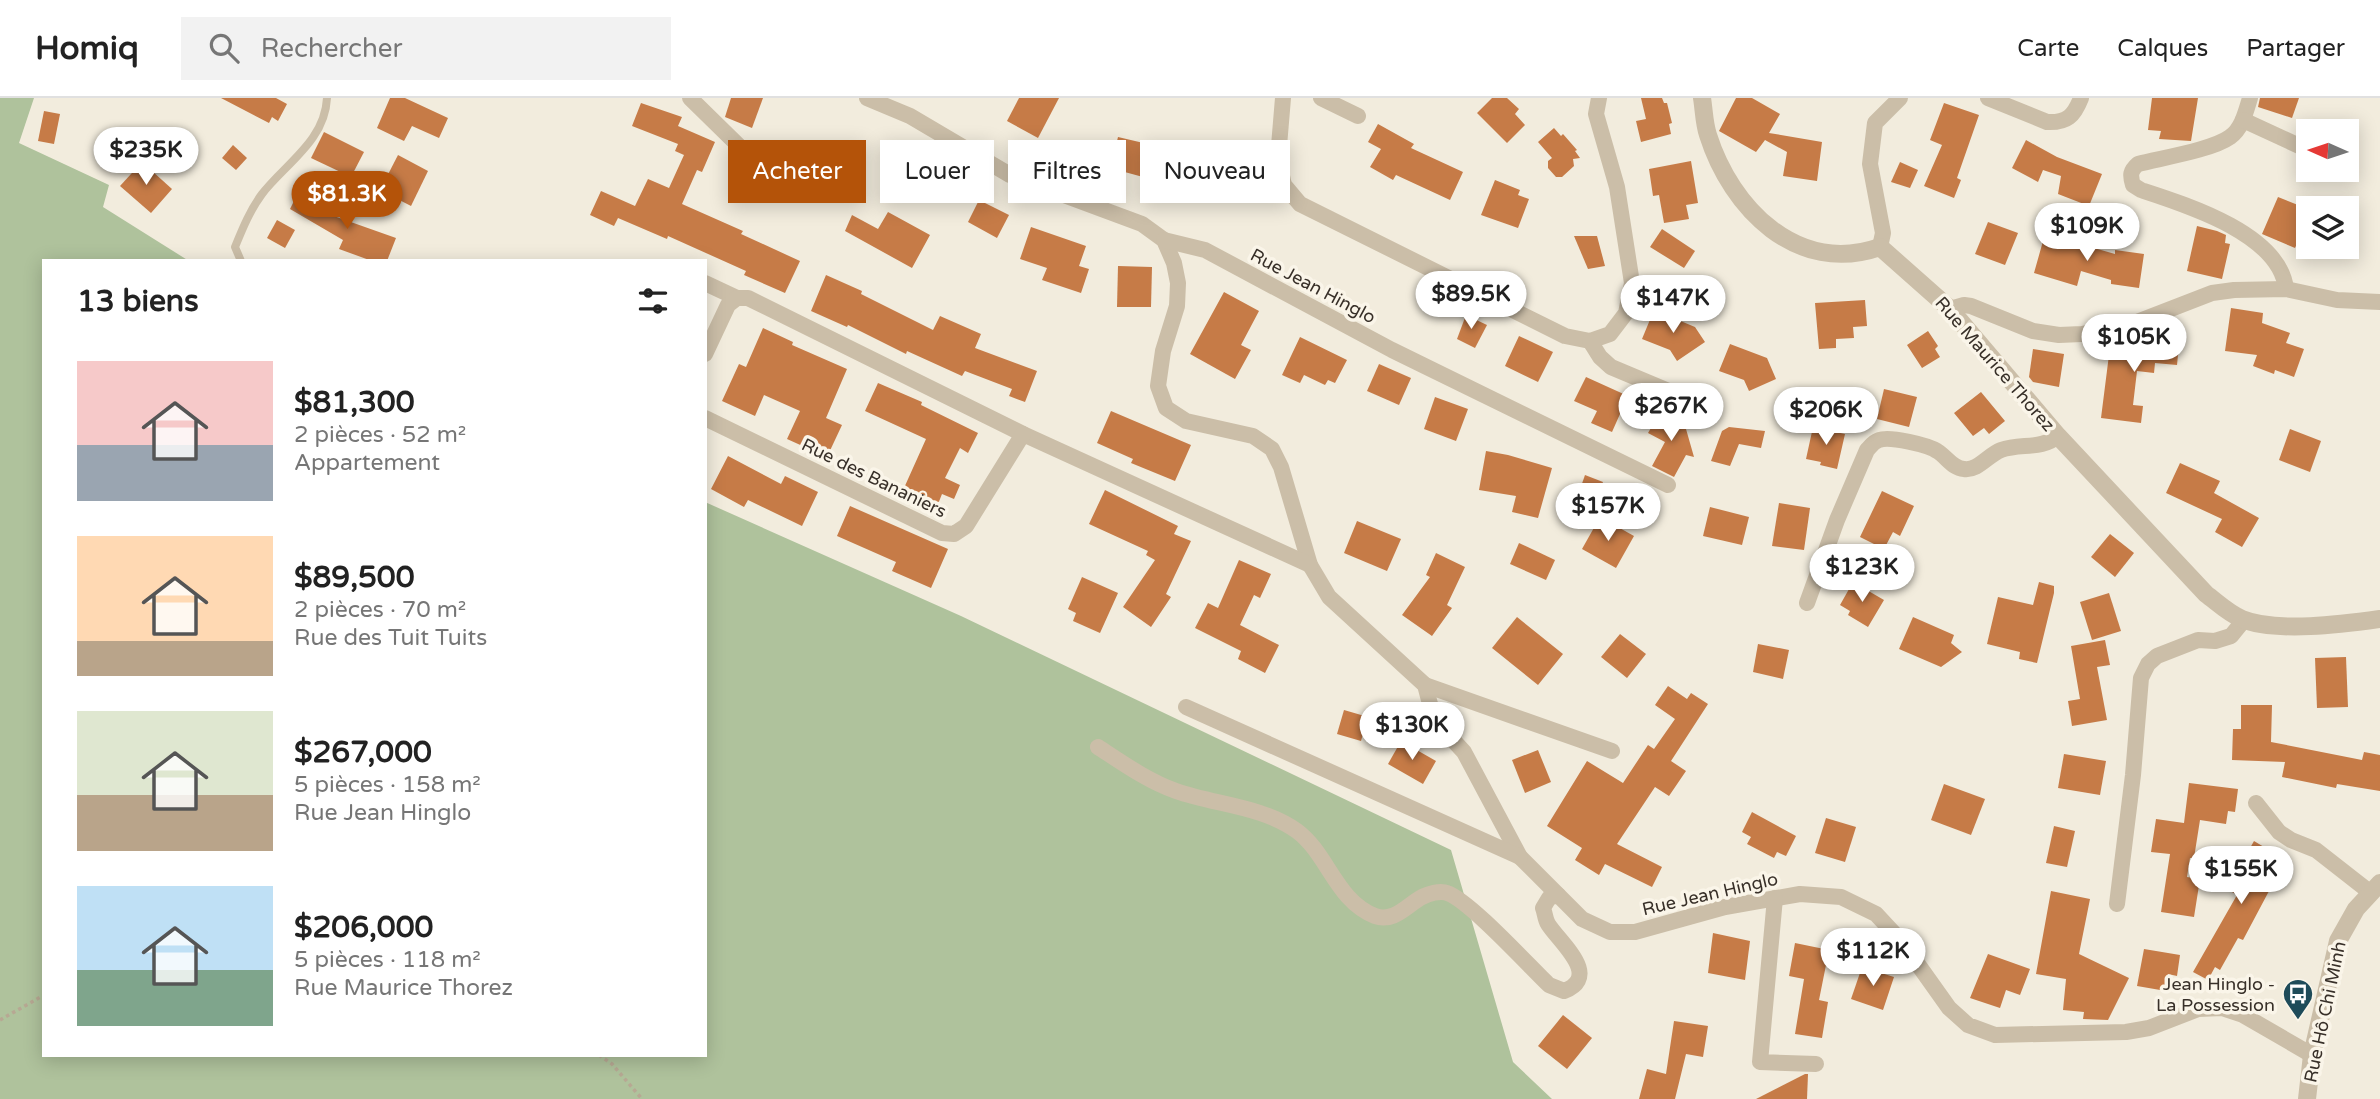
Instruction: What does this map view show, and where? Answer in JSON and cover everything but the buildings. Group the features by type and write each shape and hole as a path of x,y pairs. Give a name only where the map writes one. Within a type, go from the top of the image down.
{"street":[{"path":"690,98 733,140"},
{"name":"Rue Jean Hinglo","path":"867,98 910,116 1010,175 1142,224 1164,240 1205,250 1392,350 1668,485"},
{"path":"1283,98 1278,158 1284,185 1300,204 1565,337 1590,341 1610,334 1626,313 1632,283 1617,187 1596,114 1599,98"},
{"path":"1321,98 1358,116"},
{"path":"1702,98 1707,132 1718,161 1754,216 1785,240 1815,251 1844,254 1866,252 1880,247 1883,233 1870,164 1875,123 1900,98"},
{"path":"1988,98 2048,122 2057,123 2068,120 2076,111 2081,98"},
{"path":"2250,98 2243,121 2230,137 2213,145 2138,164 2130,177 2133,185 2202,211 2230,225 2267,252 2285,276 2286,289"},
{"path":"2243,121 2296,145"},
{"name":"Rue Jean Hinglo","path":"1164,240 1174,263 1178,283 1177,306 1163,351 1158,386 1166,408 1186,421 1253,436 1272,449 1281,467 1310,565 1329,597 1425,685 1612,751"},
{"name":"Rue Maurice Thorez","path":"1880,247 1950,309 2058,436 2206,594 2226,611 2244,620 2279,625 2320,626 2380,619"},
{"path":"707,284 737,298 748,298 1023,434 1310,565"},
{"path":"1950,309 1964,304 2033,331 2059,335 2082,334 2137,322 2212,293 2234,290 2286,289 2337,300 2380,302"},
{"path":"707,350 728,305 737,298"},
{"path":"1590,341 1600,357 1611,367 1692,401"},
{"name":"Rue des Bananiers","path":"707,419 942,533 954,534 966,526 1023,434"},
{"name":"Rue Maurice Thorez","path":"1807,603 1837,520 1873,442 1891,439 1935,449 1951,464 1968,470 2008,447 2040,446 2050,443 2058,436"},
{"path":"2117,904 2144,671 2157,656 2178,647 2198,640 2215,641 2231,636 2244,620"},
{"name":"Rue Jean Hinglo","path":"1425,685 1441,727 1464,752 1520,857 1582,919 1610,932 1634,932 1725,906 1800,894 1841,897 1876,914 1902,942 1950,1008 1968,1025 1995,1035 2126,1032 2149,1028 2199,1009 2222,1007 2244,1015 2312,1055"},
{"path":"1185,707 1520,857"},
{"path":"1098,747 1149,780 1179,792 1245,809 1285,824 1311,844 1342,890 1373,915 1387,918 1423,897 1447,892 1465,904 1549,985 1564,991 1573,988 1578,981 1579,967 1571,952 1547,922 1543,908 1549,898 1558,895"},
{"name":"Rue Hô Chi Minh","path":"2256,803 2279,832 2316,850 2375,888 2357,909 2338,941 2312,1055 2307,1099"},
{"path":"1775,898 1760,1062 1816,1065"}],"lane":[{"path":"240,259 235,247 253,209 262,194 307,148 321,122 327,98"}],"path":[{"path":"0,1020 42,996"},
{"path":"602,1057 612,1064 642,1099"}],"green space":[{"path":"0,98 34,98 19,143 109,185 103,207 186,259 42,259 42,1057 707,1057 707,503 961,616 1451,850 1513,1062 1552,1099 0,1099"}],"place":[{"name":"Jean Hinglo - La Possession","path":"2298,1021"}]}
